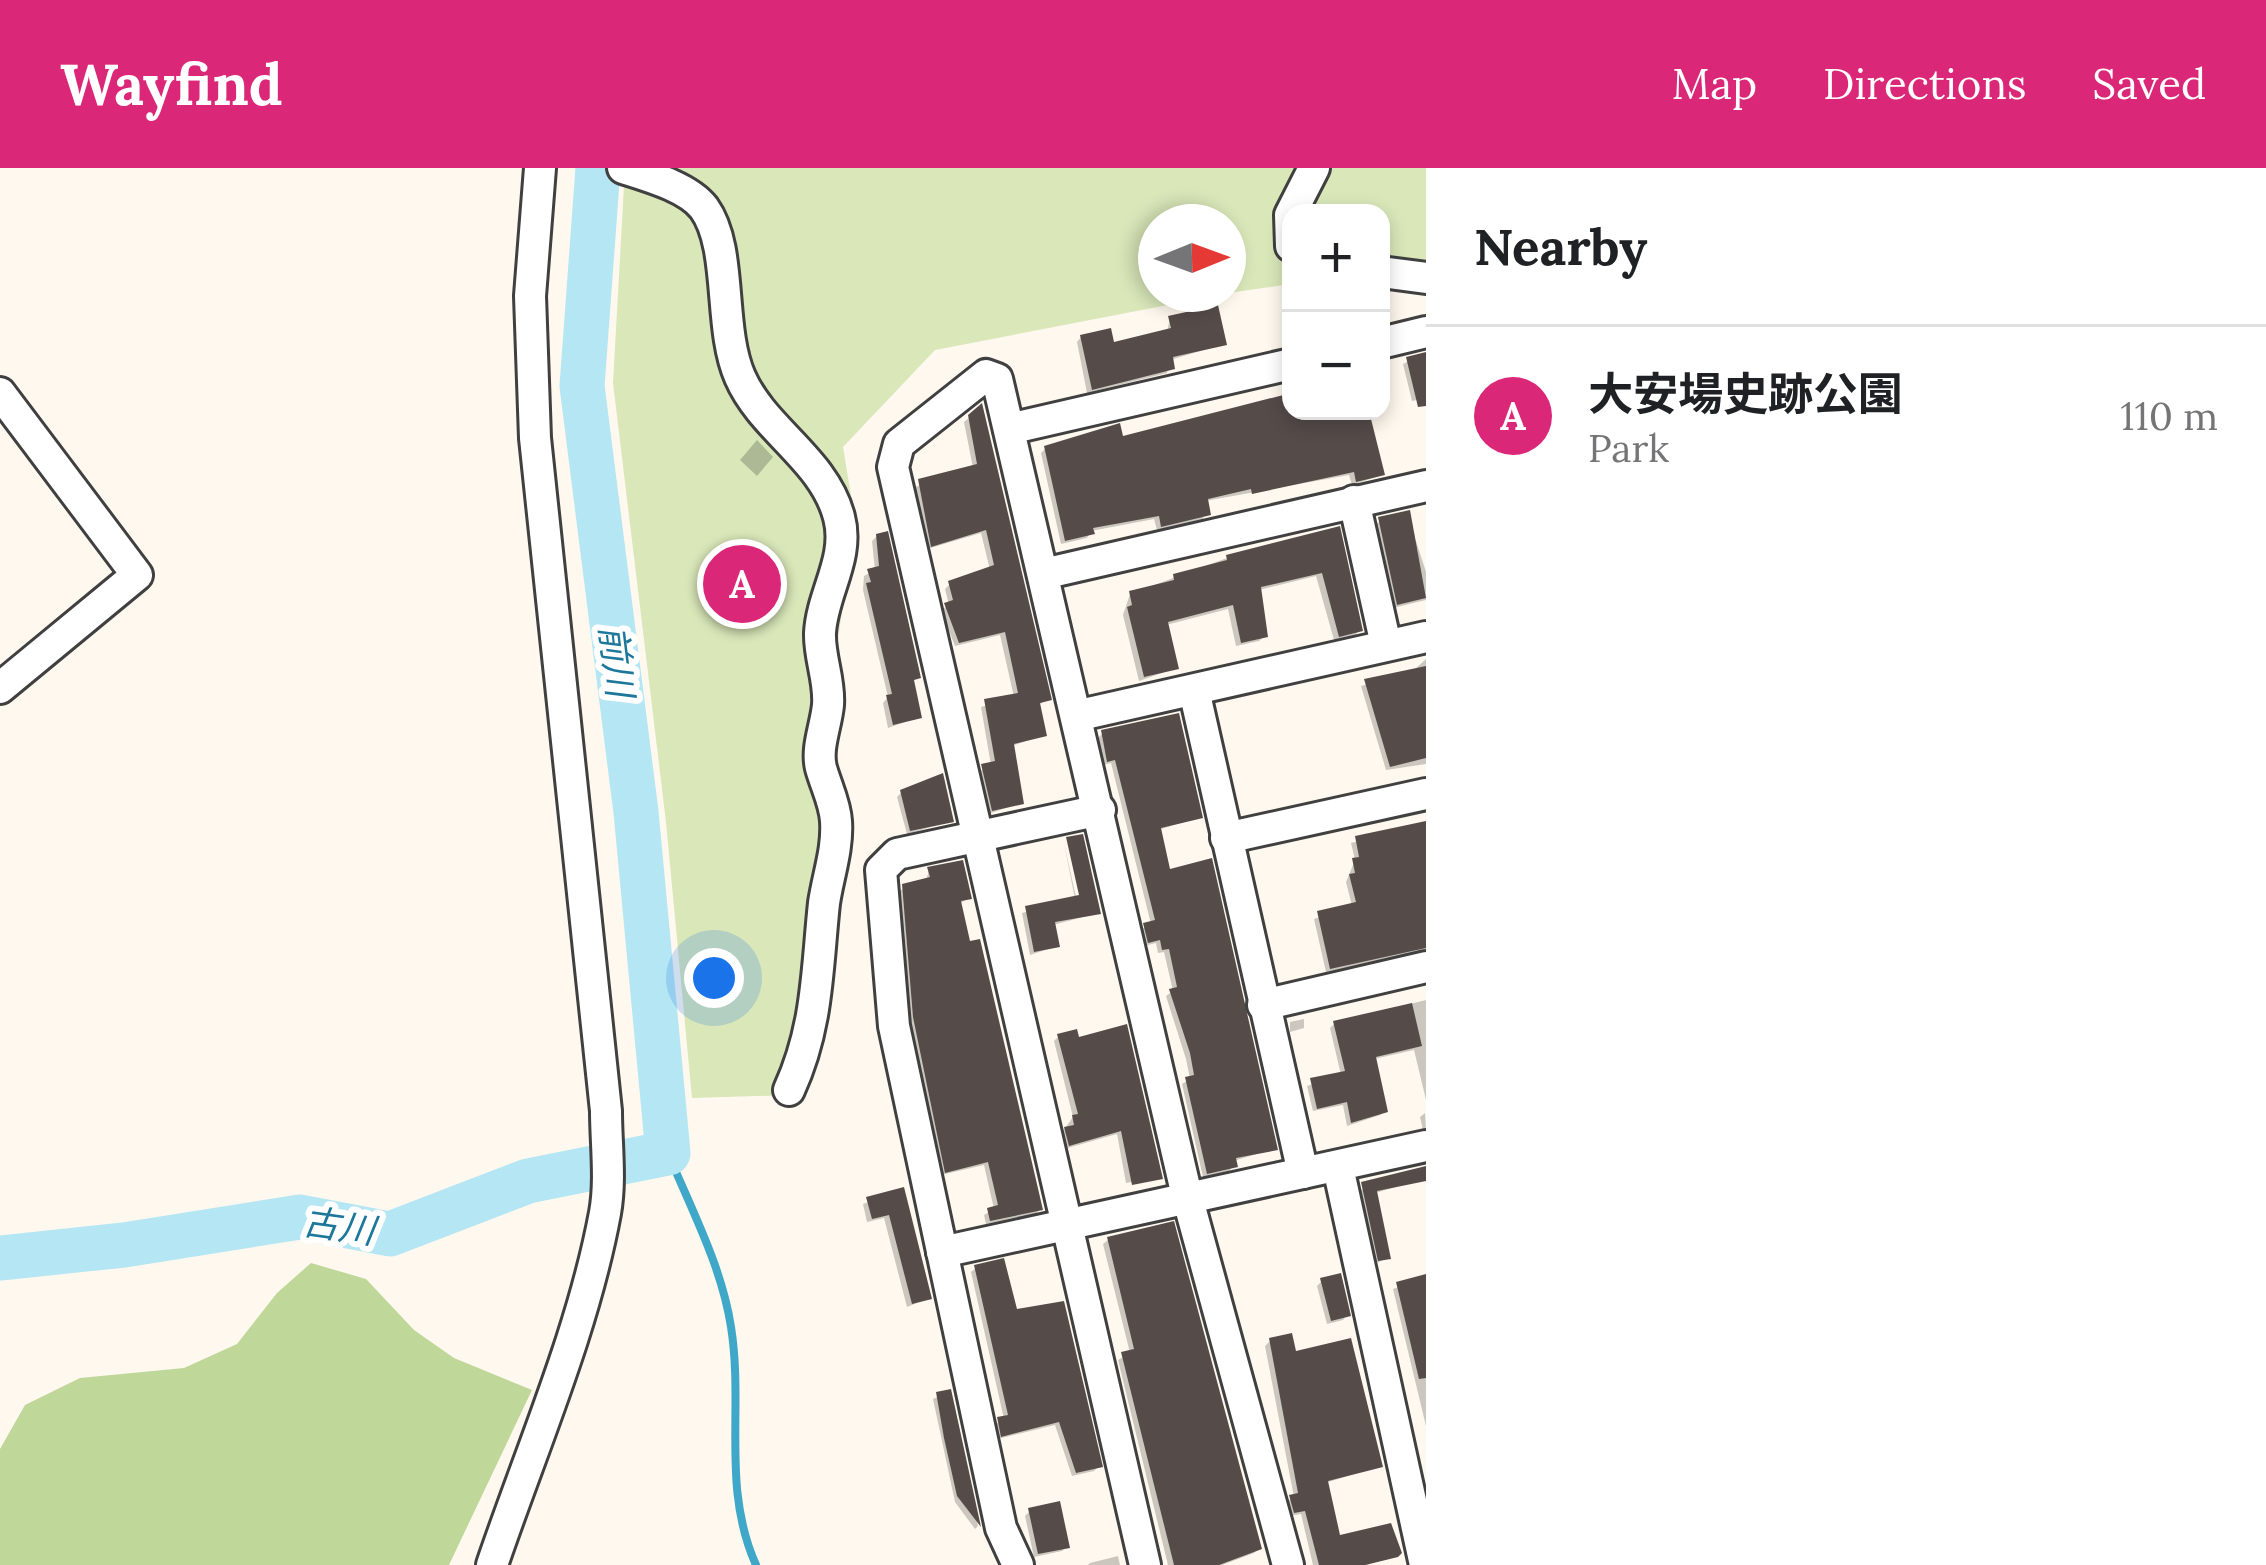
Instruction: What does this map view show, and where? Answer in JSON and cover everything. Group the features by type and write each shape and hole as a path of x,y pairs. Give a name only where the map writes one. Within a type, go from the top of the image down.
{"street":[{"path":"492,1565 576,1315 605,1211 607,1184 606,1111 535,437 530,296 540,168"},
{"path":"623,168 687,194 707,212 718,249 726,334 739,374 763,416 825,484 841,523 842,549 822,616 820,643 828,696 820,758 836,818 835,844 824,908 818,1006 789,1090"},
{"path":"1295,204 1314,168"},
{"path":"1390,273 1426,278"},
{"path":"1390,341 1426,332"},
{"path":"1009,429 1282,366"},
{"path":"1145,1565 1063,1227 893,466 899,444 986,375 998,379 1080,715 1187,1196 1288,1565"},
{"path":"0,393 137,575 0,688"},
{"path":"1043,574 1426,486"},
{"path":"1354,501 1386,645"},
{"path":"1080,715 1426,637"},
{"path":"1194,690 1303,1173"},
{"path":"1226,838 1426,794"},
{"path":"1018,1565 1001,1528 894,1026 881,870 897,854 1100,810"},
{"path":"1263,1005 1426,967"},
{"path":"942,1252 1426,1145"},
{"path":"1338,1166 1426,1565"}],"green space":[{"path":"625,168 1426,168 1426,272 1390,274 1390,204 1282,204 1282,285 1246,290 1246,204 1138,204 1138,311 935,350 843,447 855,520 833,675 836,813 792,1095 692,1098 666,822 613,383"},
{"path":"311,1263 366,1279 414,1330 454,1358 532,1390 449,1565 0,1565 0,1449 25,1405 80,1378 184,1368 237,1344 277,1293"}],"building":[{"path":"1220,312 1227,345 1173,357 1175,369 1092,390 1080,335 1111,328 1114,342 1171,328 1168,316"},
{"path":"1426,352 1426,406 1418,407 1406,357"},
{"path":"1282,395 1282,420 1371,420 1385,475 1356,482 1354,472 1252,494 1251,489 1208,499 1211,515 1161,527 1159,516 1093,528 1095,534 1065,541 1044,446 1120,423 1123,436"},
{"path":"982,403 1052,700 1040,703 1047,736 1014,744 1024,804 992,811 981,764 995,761 984,699 1018,693 1005,632 959,643 944,603 953,600 948,581 994,565 986,530 931,547 918,479 977,464 968,415"},
{"path":"1410,510 1426,598 1397,605 1378,517"},
{"path":"1340,526 1363,631 1339,637 1322,573 1261,587 1268,637 1241,643 1233,605 1168,622 1179,669 1144,677 1127,607 1132,605 1129,591 1174,580 1173,574 1227,560 1226,555"},
{"path":"888,531 921,678 914,680 922,718 893,725 886,695 892,694 866,583 871,582 867,569 879,566 876,534"},
{"path":"1426,666 1426,758 1390,767 1364,679"},
{"path":"1179,713 1203,818 1161,828 1170,869 1212,858 1278,1150 1236,1158 1238,1167 1207,1174 1185,1077 1194,1075 1190,1053 1169,989 1177,987 1169,949 1162,950 1160,940 1148,943 1143,923 1155,920 1115,760 1107,762 1101,730"},
{"path":"943,773 954,822 910,831 900,790"},
{"path":"1426,821 1426,948 1330,969 1317,911 1356,902 1349,874 1355,873 1352,858 1359,857 1355,836"},
{"path":"1083,834 1101,914 1055,922 1060,947 1034,952 1025,906 1079,895 1066,837"},
{"path":"963,860 972,899 961,901 970,941 980,939 1043,1210 990,1221 987,1208 998,1205 988,1162 945,1173 913,1017 902,884 930,877 927,867"},
{"path":"1412,1003 1422,1046 1376,1057 1388,1112 1351,1123 1347,1102 1317,1109 1310,1078 1345,1071 1333,1021"},
{"path":"1127,1024 1163,1179 1132,1185 1121,1131 1069,1146 1064,1127 1074,1125 1072,1115 1078,1114 1057,1034 1077,1029 1079,1037"},
{"path":"1426,1166 1426,1181 1377,1191 1391,1259 1378,1261 1361,1182"},
{"path":"904,1187 932,1299 912,1304 889,1215 872,1219 866,1197"},
{"path":"1174,1221 1262,1549 1219,1565 1174,1565 1121,1352 1134,1349 1107,1237"},
{"path":"1004,1258 1017,1309 1064,1301 1103,1467 1076,1473 1059,1422 1001,1437 997,1417 1008,1415 974,1265"},
{"path":"1341,1273 1351,1316 1331,1321 1320,1278"},
{"path":"1426,1274 1426,1378 1419,1379 1396,1282"},
{"path":"1292,1333 1296,1351 1351,1338 1383,1467 1328,1481 1340,1535 1391,1523 1402,1553 1398,1557 1365,1565 1319,1565 1305,1511 1294,1513 1289,1495 1298,1493 1269,1338"},
{"path":"951,1389 981,1527 957,1496 944,1438 936,1392"},
{"path":"1060,1501 1070,1548 1038,1554 1028,1508"}],"waterway":[{"name":"前川","path":"0,1258 124,1245 300,1217 390,1234 528,1181 668,1153 636,812 582,386 598,168"},
{"path":"668,1153 705,1238 727,1305 734,1357 739,1506 756,1565"}],"place":[{"name":"大安場史跡公園","path":"742,584"}],"water label":[{"name":"古川","path":"339,1226"}]}
